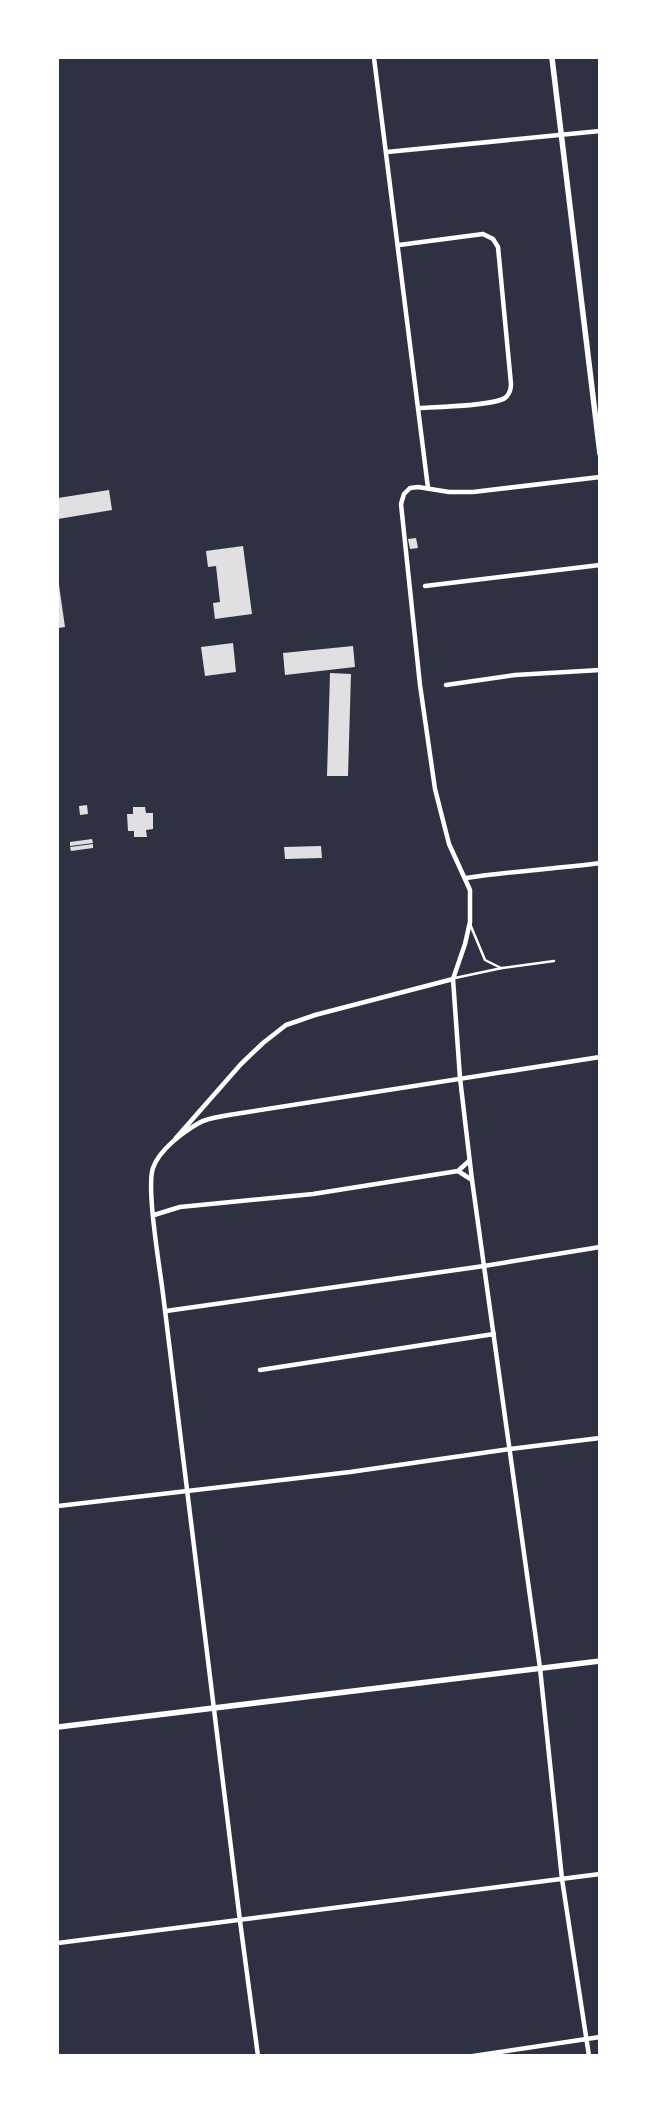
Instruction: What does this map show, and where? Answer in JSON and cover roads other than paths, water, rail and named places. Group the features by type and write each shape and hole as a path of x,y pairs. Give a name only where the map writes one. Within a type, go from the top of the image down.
{"street":[{"path":"374,58 399,245 428,488"},
{"path":"552,58 600,454"},
{"path":"387,152 600,131"},
{"path":"399,245 483,234 493,238 498,247 511,384 509,394 505,398 493,402 419,408"},
{"path":"589,2056 562,1879 540,1668 469,1161 460,1078 453,979 470,922 470,890 466,878 448,844 435,789 420,685 401,504 404,494 410,488 428,488 449,492 473,492 600,477"},
{"path":"425,586 600,565"},
{"path":"446,685 516,675 600,670"},
{"path":"466,878 513,871 564,868 600,863"},
{"path":"258,2056 154,1216 153,1167 241,1064 263,1042 286,1026 315,1015 453,979"},
{"path":"169,1146 200,1122 228,1114 600,1057"},
{"path":"154,1216 180,1207 313,1194 458,1171 469,1161"},
{"path":"458,1171 472,1180"},
{"path":"166,1311 484,1266 600,1247"},
{"path":"260,1370 494,1334"},
{"path":"58,1506 350,1472 510,1448 600,1438"},
{"path":"58,1727 600,1661"},
{"path":"58,1943 600,1874"},
{"path":"472,2056 600,2037"}],"lane":[{"path":"470,922 485,960 502,968"},
{"path":"453,979 502,968 554,961"}]}
